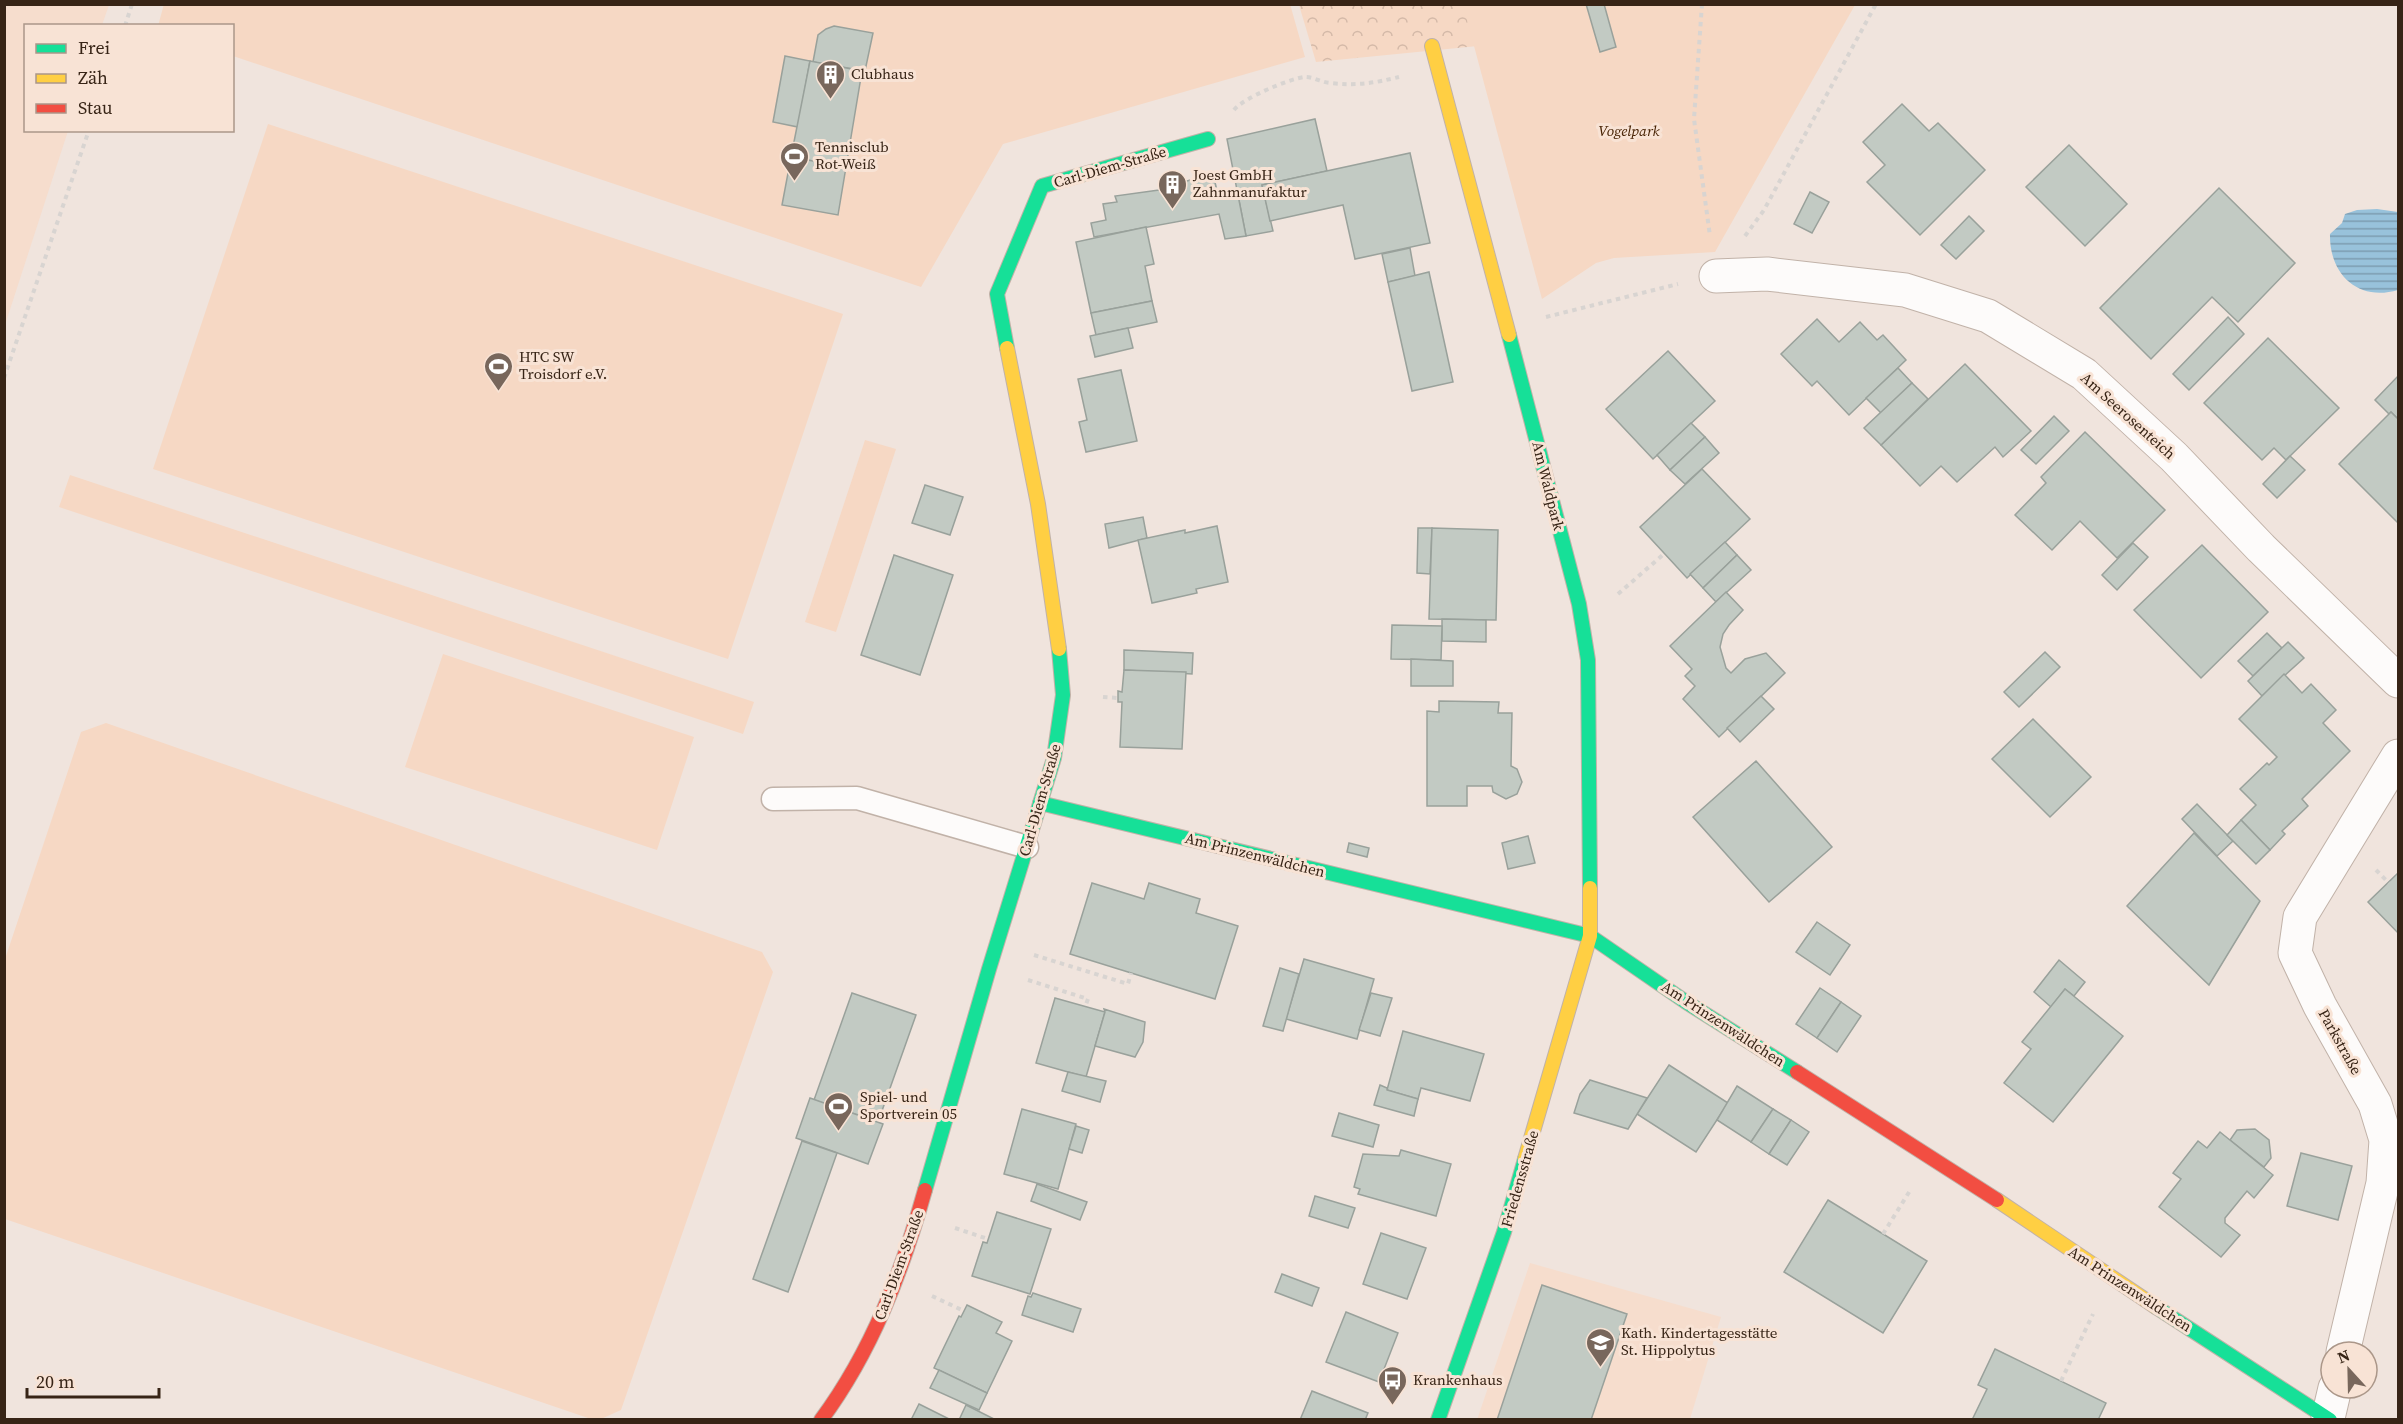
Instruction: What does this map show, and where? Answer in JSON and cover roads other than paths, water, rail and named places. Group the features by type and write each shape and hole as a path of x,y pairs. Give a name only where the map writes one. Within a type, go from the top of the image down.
{"street":[{"name":"Am Waldpark","path":"1432,46 1579,604 1588,660 1590,936"},
{"name":"Carl-Diem-Straße","path":"821,1419 835,1401 871,1339 897,1280 1054,758 1063,695 1057,636 1038,504 997,294 1042,186 1208,139"},
{"name":"Am Seerosenteich","path":"1716,276 1767,274 1905,290 1988,316 2084,374 2174,457 2261,548 2398,681"},
{"name":"Parkstraße","path":"2346,1340 2383,1183 2386,1140 2375,1104 2320,1006 2295,953 2300,917 2398,756"},
{"name":"Am Prinzenwäldchen","path":"1040,803 1590,936 1686,1002 1931,1156 2110,1277 2331,1408"},
{"name":"Friedensstraße","path":"1438,1419 1504,1232 1590,936"}],"lane":[{"path":"773,799 857,798 1027,847"}],"water":[{"path":"2377,209 2398,212 2398,290 2384,293 2370,292 2349,282 2335,261 2331,248 2330,234 2342,223 2345,214 2357,210"}],"place":[{"name":"Clubhaus","path":"830,100"},
{"name":"Tennisclub Rot-Weiß","path":"794,182"},
{"name":"Joest GmbH Zahnmanufaktur","path":"1172,210"},
{"name":"HTC SW Troisdorf e.V.","path":"498,392"},
{"name":"Spiel- und Sportverein 05","path":"839,1132"},
{"name":"Kath. Kindertagesstätte St. Hippolytus","path":"1600,1368"},
{"name":"Krankenhaus","path":"1392,1406"}],"park label":[{"name":"Vogelpark","path":"1629,131"}]}
